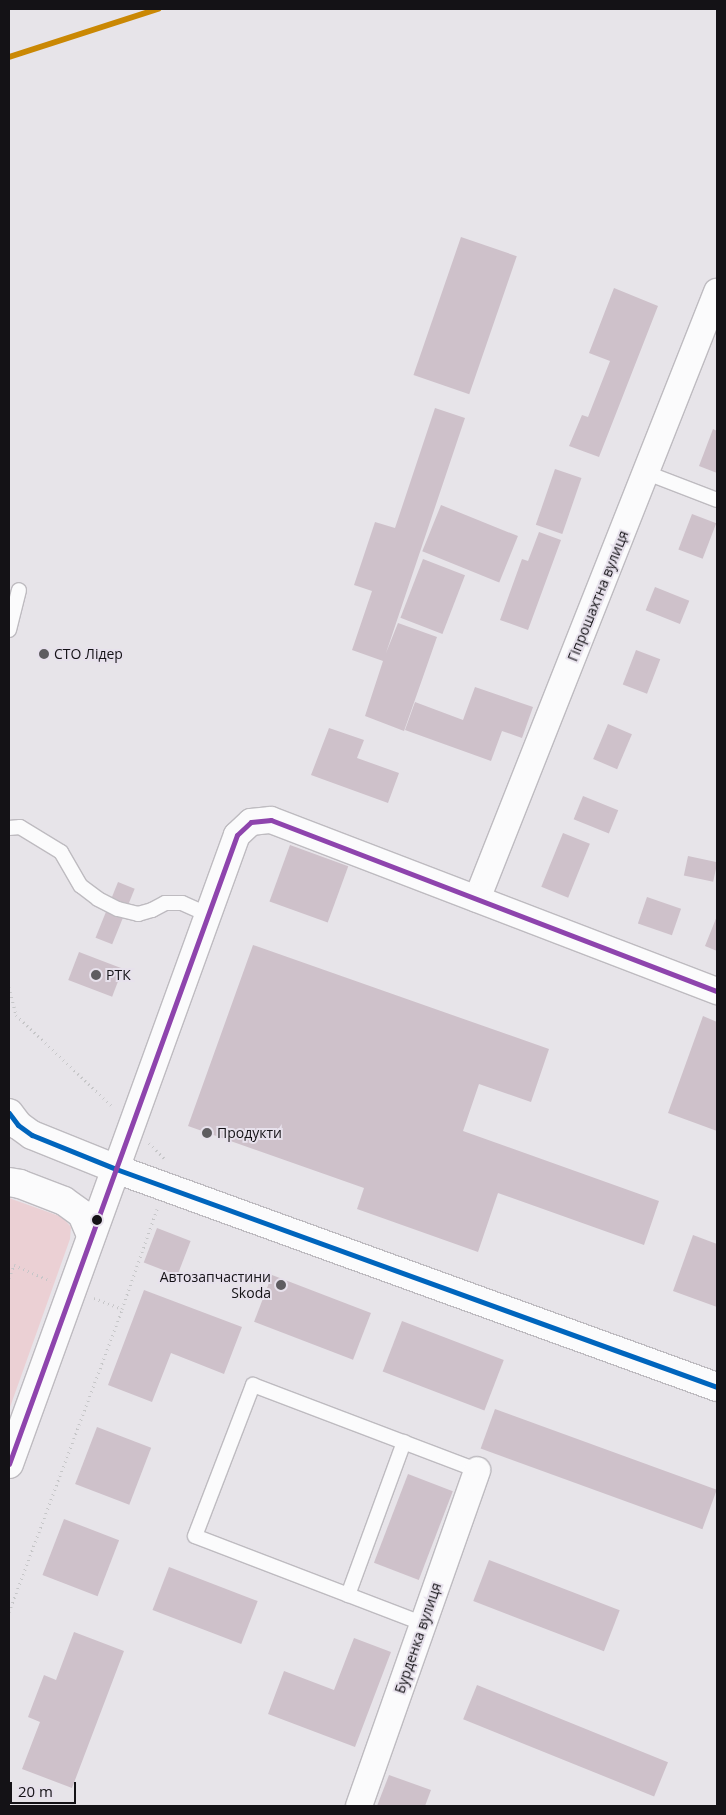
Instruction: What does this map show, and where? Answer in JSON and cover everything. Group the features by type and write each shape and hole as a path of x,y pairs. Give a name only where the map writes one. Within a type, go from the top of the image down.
{"main road":[{"path":"9,1113 18,1125 32,1135 116,1169 717,1387"},
{"path":"9,1464 116,1169"},
{"path":"9,1182 64,1201 82,1214 92,1235"}],"street":[{"name":"Гіпрошахтна вулиця","path":"477,899 647,474 717,292"},
{"path":"116,1169 237,835 251,822 271,820 717,991"},
{"name":"Бурденка вулиця","path":"360,1806 478,1470"}],"lane":[{"path":"647,474 717,500"},
{"path":"9,630 19,590"},
{"path":"9,828 20,827 61,852 81,886 98,899 118,909 138,914 152,910 165,903 182,903 207,914"},
{"path":"424,1624 195,1536 253,1385 478,1470"},
{"path":"348,1595 404,1442"}],"path":[{"path":"9,987 16,1015 132,1125 172,1166"},
{"path":"9,1264 14,1265"},
{"path":"9,1612 122,1308"}],"shaded area":[{"path":"9,1198 62,1217 71,1227 70,1239 9,1410"}],"building":[{"path":"461,237 517,256 469,394 413,375"},
{"path":"614,288 658,306 599,457 569,446 582,415 588,417 610,361 589,353"},
{"path":"435,408 465,418 386,653 398,623 437,637 404,731 365,716 383,661 352,650 372,591 354,585 375,522 395,528"},
{"path":"713,429 717,431 717,473 699,466"},
{"path":"555,469 581,478 562,534 536,525"},
{"path":"441,505 518,536 499,582 422,551"},
{"path":"692,514 716,523 703,559 678,549"},
{"path":"539,532 561,540 528,630 500,620 522,559 528,561"},
{"path":"423,559 465,575 442,634 400,618"},
{"path":"655,587 689,601 680,624 646,610"},
{"path":"636,650 660,659 647,694 623,685"},
{"path":"475,687 533,707 522,738 502,731 491,761 405,730 415,702 463,720"},
{"path":"608,724 632,734 617,769 593,759"},
{"path":"329,728 364,740 357,758 399,773 388,803 311,775"},
{"path":"583,796 618,810 609,833 574,819"},
{"path":"563,833 590,844 568,898 541,887"},
{"path":"290,845 348,866 328,923 269,901"},
{"path":"688,856 717,862 713,882 684,876"},
{"path":"118,882 135,889 112,944 96,938"},
{"path":"647,897 681,909 672,935 638,923"},
{"path":"717,916 717,951 705,946"},
{"path":"253,945 549,1049 531,1102 479,1084 463,1131 659,1201 644,1245 498,1193 478,1252 357,1209 364,1188 188,1126"},
{"name":"РТК","path":"79,952 123,969 112,997 68,980"},
{"path":"703,1016 717,1022 717,1131 668,1113"},
{"path":"157,1228 191,1241 177,1275 144,1263"},
{"path":"693,1235 717,1244 717,1307 673,1291"},
{"path":"272,1275 371,1313 353,1360 254,1322"},
{"path":"144,1290 242,1327 224,1374 171,1353 152,1402 108,1385"},
{"path":"402,1321 504,1360 484,1410 383,1371"},
{"path":"495,1409 717,1490 702,1529 481,1448"},
{"path":"97,1427 151,1448 129,1505 75,1484"},
{"path":"408,1474 453,1491 419,1580 374,1563"},
{"path":"64,1519 119,1540 98,1596 42,1575"},
{"path":"489,1560 620,1610 604,1651 473,1601"},
{"path":"169,1567 258,1601 241,1644 153,1610"},
{"path":"74,1632 124,1651 72,1788 22,1769 40,1722 28,1717 44,1675 56,1680"},
{"path":"354,1638 391,1652 355,1747 268,1714 284,1671 334,1690"},
{"path":"477,1685 668,1762 654,1796 463,1719"},
{"path":"389,1775 431,1790 425,1806 377,1806"}],"transit line":[{"path":"9,57 158,9"},
{"path":"9,1464 237,835 251,822 271,820 717,991"},
{"path":"9,1113 18,1125 32,1135 116,1169 717,1387"}],"place":[{"name":"СТО Лідер","path":"44,654"},
{"name":"РТК","path":"96,975"},
{"name":"Продукти","path":"207,1133"},
{"name":"Автозапчастини Skoda","path":"281,1285"}]}
